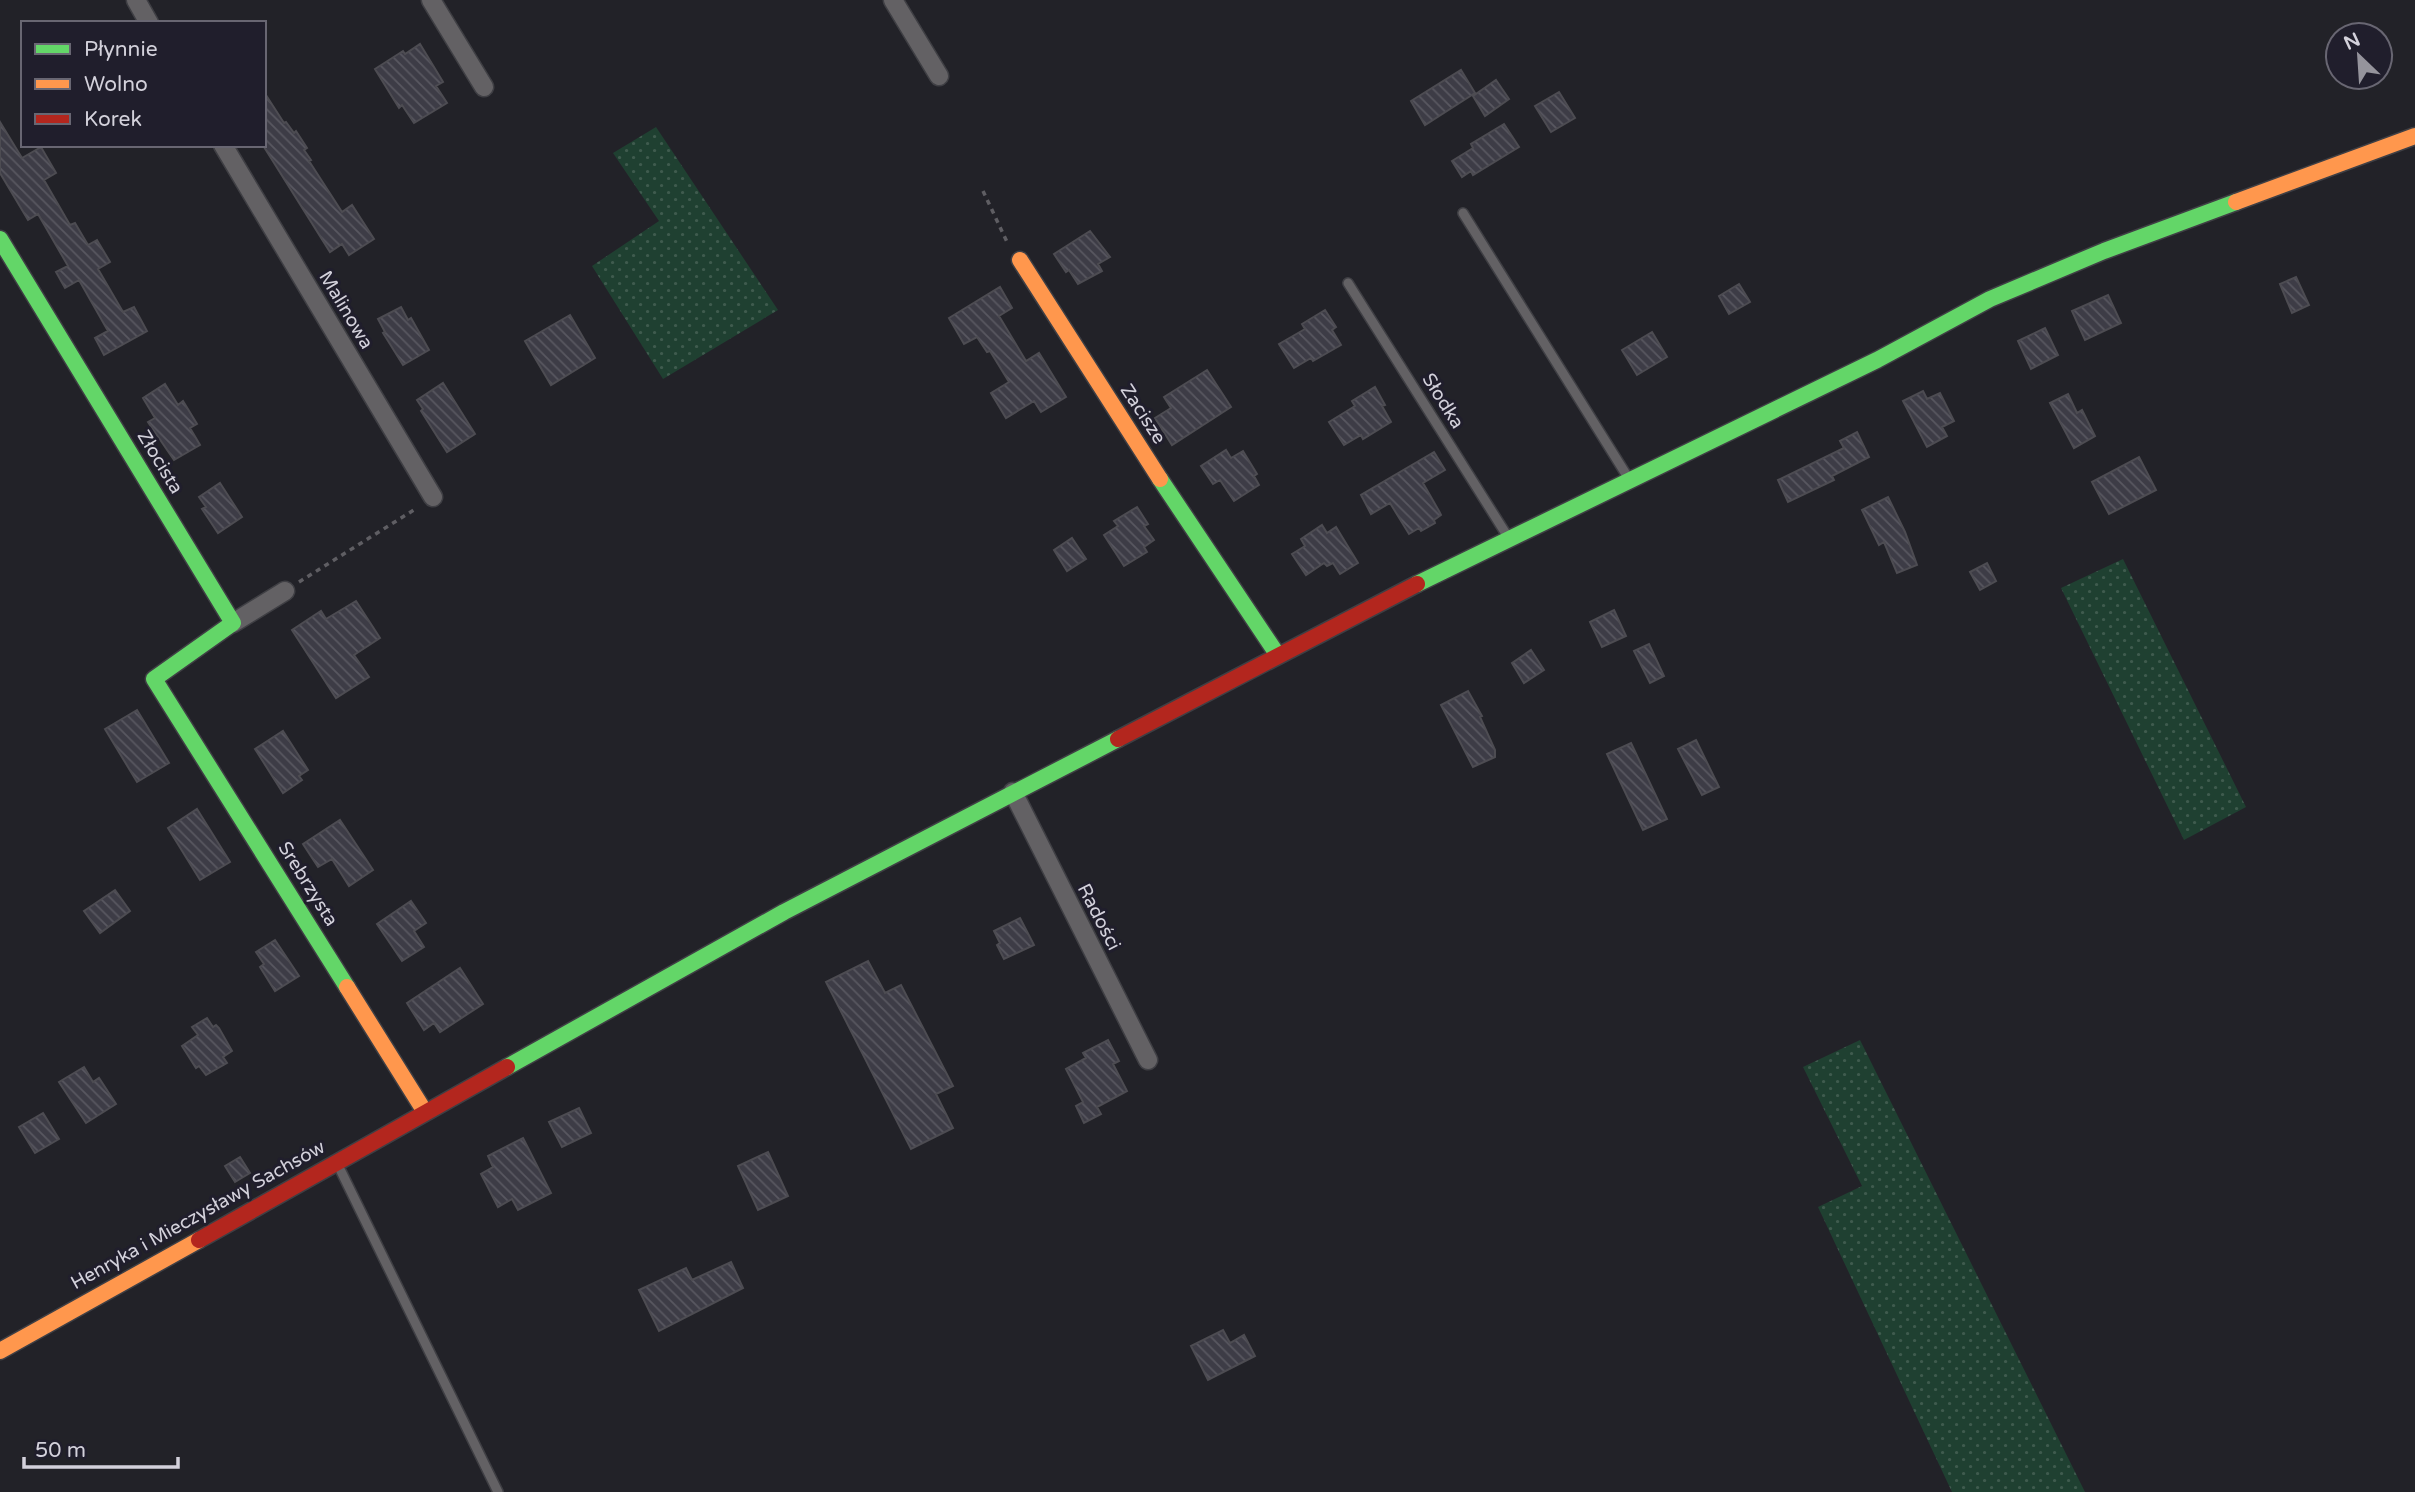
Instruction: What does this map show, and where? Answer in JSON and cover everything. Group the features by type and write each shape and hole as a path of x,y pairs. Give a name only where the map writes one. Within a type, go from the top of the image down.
{"street":[{"path":"136,0 148,21"},
{"path":"431,0 484,87"},
{"path":"893,0 939,76"},
{"name":"Henryka i Mieczysławy Sachsów","path":"0,1351 784,912 1277,654 1877,360 2024,284 2104,251 2415,136"},
{"name":"Malinowa","path":"224,147 433,497"},
{"name":"Złocista","path":"0,239 233,624"},
{"name":"Zacisze","path":"1020,260 1150,464 1277,654"},
{"path":"233,624 285,591"},
{"name":"Srebrzysta","path":"233,624 154,679 421,1114"},
{"name":"Radości","path":"1013,792 1148,1060"}],"lane":[{"path":"1463,213 1630,480"},
{"name":"Słodka","path":"1348,283 1509,538"},
{"path":"336,1161 498,1492"}],"path":[{"path":"983,191 1011,249 1020,260"},
{"path":"285,591 433,497"}],"green space":[{"path":"656,127 778,310 663,379 592,266 659,221 613,153"},
{"path":"2123,559 2246,807 2184,840 2061,588"},
{"path":"1860,1040 2085,1492 1952,1492 1818,1207 1862,1186 1803,1067"}],"building":[{"path":"420,44 443,82 436,86 447,103 414,123 402,105 399,108 375,69 403,51 405,54"},
{"path":"1461,70 1475,93 1425,125 1411,101"},
{"path":"1496,80 1509,99 1485,116 1473,96"},
{"path":"1559,92 1575,118 1551,132 1535,106"},
{"path":"266,95 284,123 286,122 294,133 296,131 307,148 304,150 311,160 309,161 342,212 352,205 374,239 349,255 342,244 330,252 264,147"},
{"path":"0,122 22,158 41,147 56,173 44,180 70,225 75,223 88,245 97,240 110,262 98,269 123,312 134,307 147,331 104,355 95,338 108,331 79,280 65,288 56,272 68,266 38,214 28,220 0,173"},
{"path":"1504,124 1519,147 1473,175 1471,171 1462,177 1452,161 1473,148 1471,144"},
{"path":"1090,231 1110,257 1098,264 1102,271 1078,284 1054,254"},
{"path":"2296,277 2309,305 2292,313 2280,284"},
{"path":"1739,284 1750,302 1729,314 1719,296"},
{"path":"1000,287 1012,308 999,316 1026,361 1039,353 1066,397 1041,412 1034,401 1006,418 991,393 1009,382 990,351 987,352 977,337 964,344 949,318"},
{"path":"2108,295 2121,323 2085,340 2072,311"},
{"path":"401,307 408,320 411,318 429,350 403,365 383,333 385,332 378,319"},
{"path":"1325,310 1336,327 1332,330 1341,345 1294,368 1279,344 1305,329 1302,324"},
{"path":"570,315 595,358 551,385 525,341"},
{"path":"2045,328 2058,355 2031,369 2018,341"},
{"path":"1652,332 1667,357 1637,375 1622,350"},
{"path":"1207,370 1231,407 1172,445 1155,418 1171,408 1164,397"},
{"path":"443,383 475,434 447,452 417,400"},
{"path":"165,384 178,405 183,401 197,424 190,428 200,445 174,460 148,422 155,418 143,398"},
{"path":"1375,387 1391,422 1363,439 1361,435 1344,445 1329,422 1355,406 1352,401"},
{"path":"1923,391 1927,399 1940,393 1954,421 1942,427 1947,436 1927,447 1903,401"},
{"path":"2068,394 2077,413 2082,410 2095,436 2074,448 2050,403"},
{"path":"1857,432 1869,457 1832,476 1834,480 1788,502 1778,480 1844,448 1840,441"},
{"path":"1226,450 1231,458 1243,451 1257,474 1254,476 1259,485 1234,501 1220,480 1213,484 1201,466"},
{"path":"1434,452 1445,470 1423,483 1441,515 1434,520 1435,523 1409,534 1390,503 1371,514 1361,495"},
{"path":"2139,457 2156,490 2109,514 2092,482"},
{"path":"220,483 242,517 218,533 202,509 206,507 199,497"},
{"path":"1888,497 1917,565 1897,573 1884,542 1879,545 1862,510"},
{"path":"1137,507 1148,524 1144,526 1154,540 1144,547 1147,552 1124,566 1104,535 1118,526 1114,521"},
{"path":"1322,525 1327,533 1336,527 1358,563 1340,574 1333,563 1327,566 1324,563 1306,575 1292,554 1305,546 1301,539"},
{"path":"1072,538 1086,559 1067,571 1054,550"},
{"path":"1987,563 1996,581 1980,590 1970,572"},
{"path":"356,601 380,638 354,655 369,677 336,698 292,630 321,611 326,619"},
{"path":"1614,610 1626,636 1602,647 1590,622"},
{"path":"1649,644 1664,676 1650,683 1634,651"},
{"path":"1531,650 1544,670 1524,683 1512,663"},
{"path":"1468,691 1482,716 1480,717 1495,750 1495,757 1473,767 1441,705"},
{"path":"137,710 169,763 137,782 105,729"},
{"path":"283,731 308,770 299,776 302,780 283,793 255,749"},
{"path":"1696,740 1719,787 1702,795 1678,749"},
{"path":"1631,743 1667,819 1643,830 1607,754"},
{"path":"197,809 230,862 200,880 168,828"},
{"path":"340,820 373,870 349,886 332,859 318,867 303,844"},
{"path":"115,890 130,911 100,933 84,911"},
{"path":"411,901 426,923 414,931 424,947 402,961 377,924"},
{"path":"1020,918 1034,945 1004,959 994,931"},
{"path":"275,940 299,976 275,991 260,967 264,964 256,952"},
{"path":"868,961 885,993 901,985 953,1086 936,1094 953,1128 911,1149 826,982"},
{"path":"460,968 483,1004 440,1032 434,1023 424,1030 407,1003"},
{"path":"207,1018 213,1027 216,1025 219,1028 232,1051 223,1057 227,1063 206,1075 199,1066 196,1068 182,1046 198,1035 192,1027"},
{"path":"1108,1040 1119,1061 1113,1064 1127,1091 1097,1107 1101,1114 1084,1123 1076,1106 1083,1102 1066,1069 1086,1058 1083,1053"},
{"path":"84,1067 93,1082 99,1078 116,1104 86,1123 59,1082"},
{"path":"579,1108 591,1133 562,1147 549,1122"},
{"path":"43,1113 59,1139 35,1153 19,1127"},
{"path":"523,1138 551,1193 518,1210 512,1199 498,1207 481,1174 493,1167 488,1156"},
{"path":"768,1152 788,1196 758,1210 738,1166"},
{"path":"240,1157 250,1173 235,1182 225,1166"},
{"path":"731,1262 743,1288 659,1331 639,1290 686,1268 692,1280"},
{"path":"1223,1330 1230,1343 1244,1335 1255,1356 1208,1380 1191,1346"}],"traffic: fast":[{"path":"1417,584 1877,360 1990,299 2104,251 2236,202"},
{"path":"0,239 233,623 154,679 347,987"},
{"path":"1160,479 1277,654"},
{"path":"507,1067 784,912 1118,739"}],"traffic: slow":[{"path":"2236,202 2415,136"},
{"path":"1020,260 1160,479"},
{"path":"347,987 425,1112"},
{"path":"0,1351 199,1240"}],"traffic: jam":[{"path":"1118,739 1417,584"},
{"path":"199,1240 507,1067"}]}
